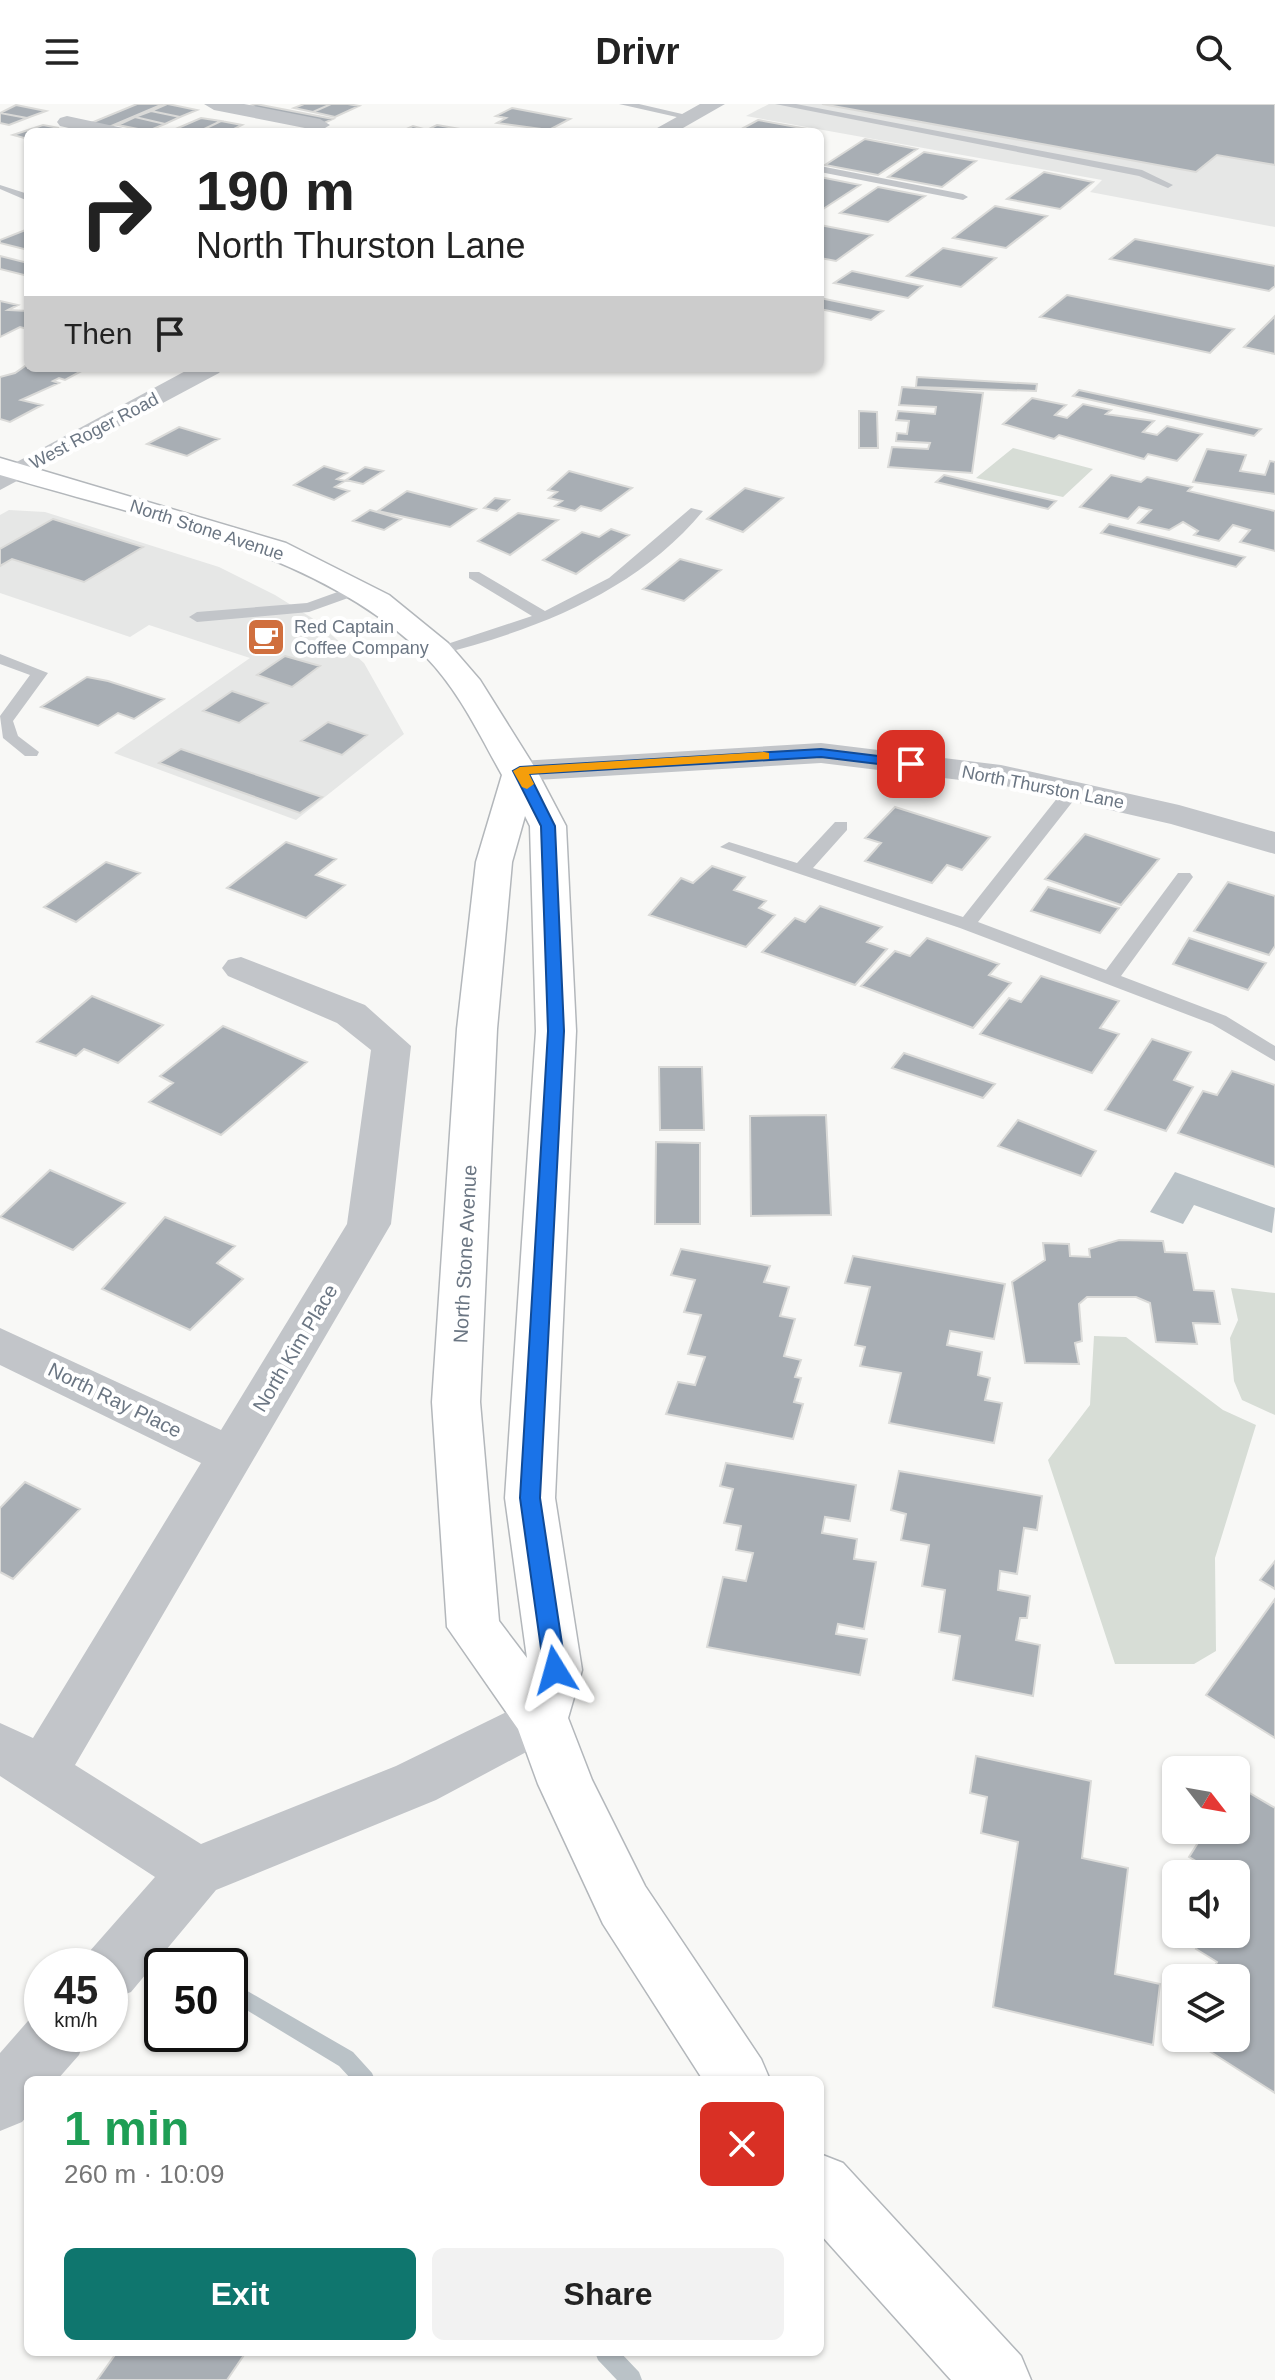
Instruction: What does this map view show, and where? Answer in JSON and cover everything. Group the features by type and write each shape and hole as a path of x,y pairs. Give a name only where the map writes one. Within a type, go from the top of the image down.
{"main road":[{"name":"North Stone Avenue","path":"6,473 276,549 378,601 437,650 469,687 520,771 548,826 556,1031 530,1498 555,1670 541,1718"},
{"name":"North Stone Avenue","path":"520,771 494,862 477,1029 456,1402 473,1627 541,1718 566,1784 624,1905 736,2076"},
{"path":"824,2190 997,2380"}],"street":[{"path":"214,104 320,125 313,128"},
{"path":"94,110 67,122 96,128"},
{"path":"668,128 703,110"},
{"name":"West Roger Road","path":"6,473 202,372"},
{"name":"North Thurston Lane","path":"520,771 821,753 1001,775 1179,815 1275,843"},
{"name":"North Kim Place","path":"21,1760 230,1455 369,1224 391,1046 351,1014 241,968"},
{"name":"North Ray Place","path":"0,1345 230,1455"},
{"path":"128,1951 196,1872 416,1783 541,1718"},
{"path":"21,1760 196,1872"},
{"path":"0,2100 41,2052"}],"lane":[{"path":"624,104 703,110"},
{"path":"671,104 703,110"},
{"path":"780,104 1142,173 1168,185"},
{"path":"824,170 963,197"},
{"path":"4,187 24,196"},
{"path":"437,650 577,603 635,567 696,511"},
{"path":"474,575 543,616"},
{"path":"197,617 309,607 357,590"},
{"path":"0,659 40,673 5,721 11,738 31,752"},
{"path":"967,924 1072,791"},
{"path":"801,870 841,826"},
{"path":"729,847 967,924 1111,976 1219,1020 1275,1055"},
{"path":"1111,976 1184,877"}],"shaded area":[{"path":"769,104 1275,104 1275,227 1090,192 1102,180 746,116"},
{"path":"1013,448 1093,469 1063,497 976,478"},
{"path":"9,510 45,512 219,567 275,595 312,618 364,663 404,734 296,820 114,753 250,658 149,625 130,637 0,593 0,515"},
{"path":"1175,1172 1275,1208 1272,1233 1194,1205 1183,1224 1150,1212"},
{"path":"1231,1288 1275,1293 1275,1415 1242,1400 1234,1381 1230,1338 1238,1320"},
{"path":"1094,1336 1126,1337 1223,1410 1256,1425 1215,1558 1216,1651 1194,1664 1115,1664 1048,1460 1090,1405"}],"building":[{"path":"137,104 163,104 109,127 91,123"},
{"path":"167,104 197,110 180,117 151,111"},
{"path":"256,104 333,119 322,124 243,108"},
{"path":"304,104 331,104 313,112 294,108"},
{"path":"331,104 359,106 335,117 313,112"},
{"path":"822,104 1275,104 1275,165 1217,155 1196,172"},
{"path":"16,105 46,111 27,118 0,113"},
{"path":"512,108 570,119 553,128 534,128 497,123 506,118 496,116"},
{"path":"151,111 180,117 165,124 135,117"},
{"path":"0,113 27,118 9,125 0,123"},
{"path":"135,117 165,124 155,128 118,125"},
{"path":"201,118 221,121 206,128 178,128"},
{"path":"758,120 802,128 743,128"},
{"path":"221,121 242,125 236,128 206,128"},
{"path":"865,139 917,149 878,175 825,165"},
{"path":"924,152 976,161 942,187 888,177"},
{"path":"1044,172 1093,182 1060,209 1007,199"},
{"path":"824,178 860,185 824,208"},
{"path":"878,187 925,196 888,222 840,213"},
{"path":"995,206 1047,216 1006,248 953,238"},
{"path":"824,226 872,235 836,261 824,259"},
{"path":"24,231 24,249 0,243 0,240"},
{"path":"1135,239 1275,266 1275,286 1269,291 1110,259"},
{"path":"943,248 996,258 961,287 907,276"},
{"path":"0,256 24,262 24,275 0,269"},
{"path":"852,271 922,286 908,298 834,283"},
{"path":"1067,295 1234,329 1210,353 1040,317"},
{"path":"824,299 883,311 871,320 824,310"},
{"path":"0,301 18,305 8,310 24,311 24,328 0,337"},
{"path":"1275,316 1275,354 1244,347"},
{"path":"24,367 24,372 80,372 65,380 59,378 53,381 59,383 21,400 42,405 10,422 0,419 0,377"},
{"path":"917,377 1037,384 1036,391 916,387"},
{"path":"902,387 983,393 972,473 888,467 892,447 928,449 930,443 896,441 897,433 907,434 909,421 896,420 898,411 935,414 936,407 899,405"},
{"path":"1079,390 1261,429 1254,436 1073,396"},
{"path":"1032,398 1066,405 1055,415 1067,418 1083,404 1111,410 1106,414 1154,421 1143,432 1157,435 1167,426 1202,434 1177,461 1148,454 1144,459 1059,435 1054,439 1003,424"},
{"path":"859,411 877,412 878,448 859,448"},
{"path":"179,427 219,439 187,456 147,444"},
{"path":"1207,449 1246,455 1240,471 1265,475 1270,461 1275,462 1275,494 1193,482"},
{"path":"324,466 347,473 337,479 345,481 335,487 349,491 334,500 294,485"},
{"path":"365,467 383,471 363,484 346,480"},
{"path":"569,471 632,488 601,511 581,506 575,511 555,506 562,501 549,498 557,492 548,490"},
{"path":"944,475 1056,501 1048,509 936,482"},
{"path":"1111,475 1141,482 1147,477 1192,487 1188,491 1275,511 1275,551 1240,542 1250,530 1233,525 1219,541 1194,535 1198,531 1183,522 1169,530 1138,523 1151,510 1139,507 1128,519 1080,507"},
{"path":"745,488 783,498 743,532 707,519"},
{"path":"407,491 476,509 450,527 378,511"},
{"path":"495,498 509,500 497,511 484,508"},
{"path":"370,510 401,519 384,530 353,521"},
{"path":"518,513 558,520 510,555 478,541"},
{"path":"53,519 143,547 84,582 12,559 0,566 0,549"},
{"path":"1109,524 1245,557 1236,567 1101,533"},
{"path":"611,529 629,535 576,574 543,560 582,532 599,537"},
{"path":"680,559 721,570 684,601 643,589"},
{"path":"285,656 320,666 292,687 257,675"},
{"path":"87,677 164,699 134,719 118,713 98,726 41,707"},
{"path":"232,691 268,703 239,723 203,711"},
{"path":"328,722 367,735 342,755 301,741"},
{"path":"181,749 322,797 300,813 159,763"},
{"path":"895,807 990,837 962,870 947,865 932,883 865,861 881,843 865,838"},
{"path":"1085,834 1159,859 1121,905 1045,879"},
{"path":"286,842 336,859 316,875 345,885 306,918 227,888"},
{"path":"106,862 140,873 76,922 44,907"},
{"path":"712,866 745,877 734,890 766,901 759,908 775,915 746,947 649,915 681,878 693,883"},
{"path":"1228,882 1275,896 1275,946 1269,955 1194,931"},
{"path":"1048,887 1119,908 1100,933 1031,911"},
{"path":"820,906 882,927 867,942 887,949 855,985 762,952 795,918 805,922"},
{"path":"927,938 999,964 989,975 1011,983 973,1028 861,986 895,951 910,956"},
{"path":"1189,938 1266,963 1248,990 1173,964"},
{"path":"1041,976 1119,1001 1100,1028 1119,1034 1092,1073 980,1034 1009,998 1021,1002"},
{"path":"92,996 163,1025 118,1063 84,1049 76,1056 37,1042"},
{"path":"223,1026 307,1062 221,1135 149,1102 173,1083 160,1076"},
{"path":"1152,1039 1191,1052 1174,1080 1193,1087 1166,1131 1105,1110"},
{"path":"904,1053 995,1084 983,1098 892,1068"},
{"path":"659,1067 702,1067 704,1130 660,1130"},
{"path":"1232,1071 1275,1085 1275,1167 1178,1133 1203,1091 1217,1095"},
{"path":"826,1115 831,1215 751,1216 750,1116"},
{"path":"1018,1120 1096,1151 1081,1176 998,1146"},
{"path":"656,1142 700,1143 700,1224 655,1224"},
{"path":"50,1170 125,1203 73,1250 0,1217"},
{"path":"165,1217 235,1246 217,1263 243,1279 190,1330 102,1289"},
{"path":"1119,1240 1163,1241 1165,1252 1187,1253 1194,1290 1214,1291 1220,1324 1193,1323 1197,1344 1156,1342 1150,1303 1136,1297 1087,1297 1079,1304 1082,1341 1075,1343 1079,1364 1025,1363 1012,1282 1045,1260 1043,1243 1069,1244 1070,1256 1090,1257 1089,1249"},
{"path":"681,1249 770,1266 764,1282 789,1287 780,1316 795,1319 784,1356 801,1360 795,1377 801,1378 794,1402 803,1404 793,1439 666,1414 678,1382 695,1385 705,1357 688,1354 701,1315 684,1312 695,1280 671,1275"},
{"path":"853,1256 1005,1284 994,1339 950,1331 947,1345 982,1352 978,1375 990,1378 985,1400 1002,1403 994,1443 889,1423 901,1373 860,1366 865,1347 855,1345 870,1287 845,1283"},
{"path":"726,1463 856,1485 850,1521 825,1517 822,1533 857,1539 854,1559 876,1562 864,1629 838,1624 836,1634 867,1639 860,1675 707,1647 723,1577 746,1581 753,1553 736,1550 741,1526 724,1523 733,1489 720,1486"},
{"path":"899,1471 1042,1496 1037,1530 1024,1528 1017,1574 1000,1571 998,1590 1030,1596 1027,1618 1020,1618 1016,1640 1040,1645 1033,1696 953,1680 960,1636 939,1632 945,1590 922,1586 929,1545 901,1540 906,1514 891,1510"},
{"path":"25,1482 80,1509 13,1579 0,1572 0,1508"},
{"path":"1275,1561 1275,1589 1260,1580"},
{"path":"1275,1599 1275,1738 1206,1695"},
{"path":"976,1756 1091,1781 1082,1858 1128,1868 1115,1974 1160,1984 1153,2045 993,2007 1018,1842 981,1833 987,1797 970,1793"},
{"path":"1250,1793 1275,1808 1275,2093 1211,2052 1250,2052 1250,1964 1216,1964 1196,1949 1250,1948 1250,1860 1194,1860 1189,1857 1197,1844 1250,1844"},
{"path":"114,2356 243,2356 227,2380 97,2380"}],"waterway":[{"path":"248,2001 346,2059 361,2076"},
{"path":"610,2356 631,2380"}],"slow traffic":[{"path":"527,784 520,771 764,756"}],"place":[{"name":"Red Captain Coffee Company","path":"266,637"}],"route":[{"path":"555,1670 530,1498 556,1031 548,826 520,771 821,753 911,764"}]}
